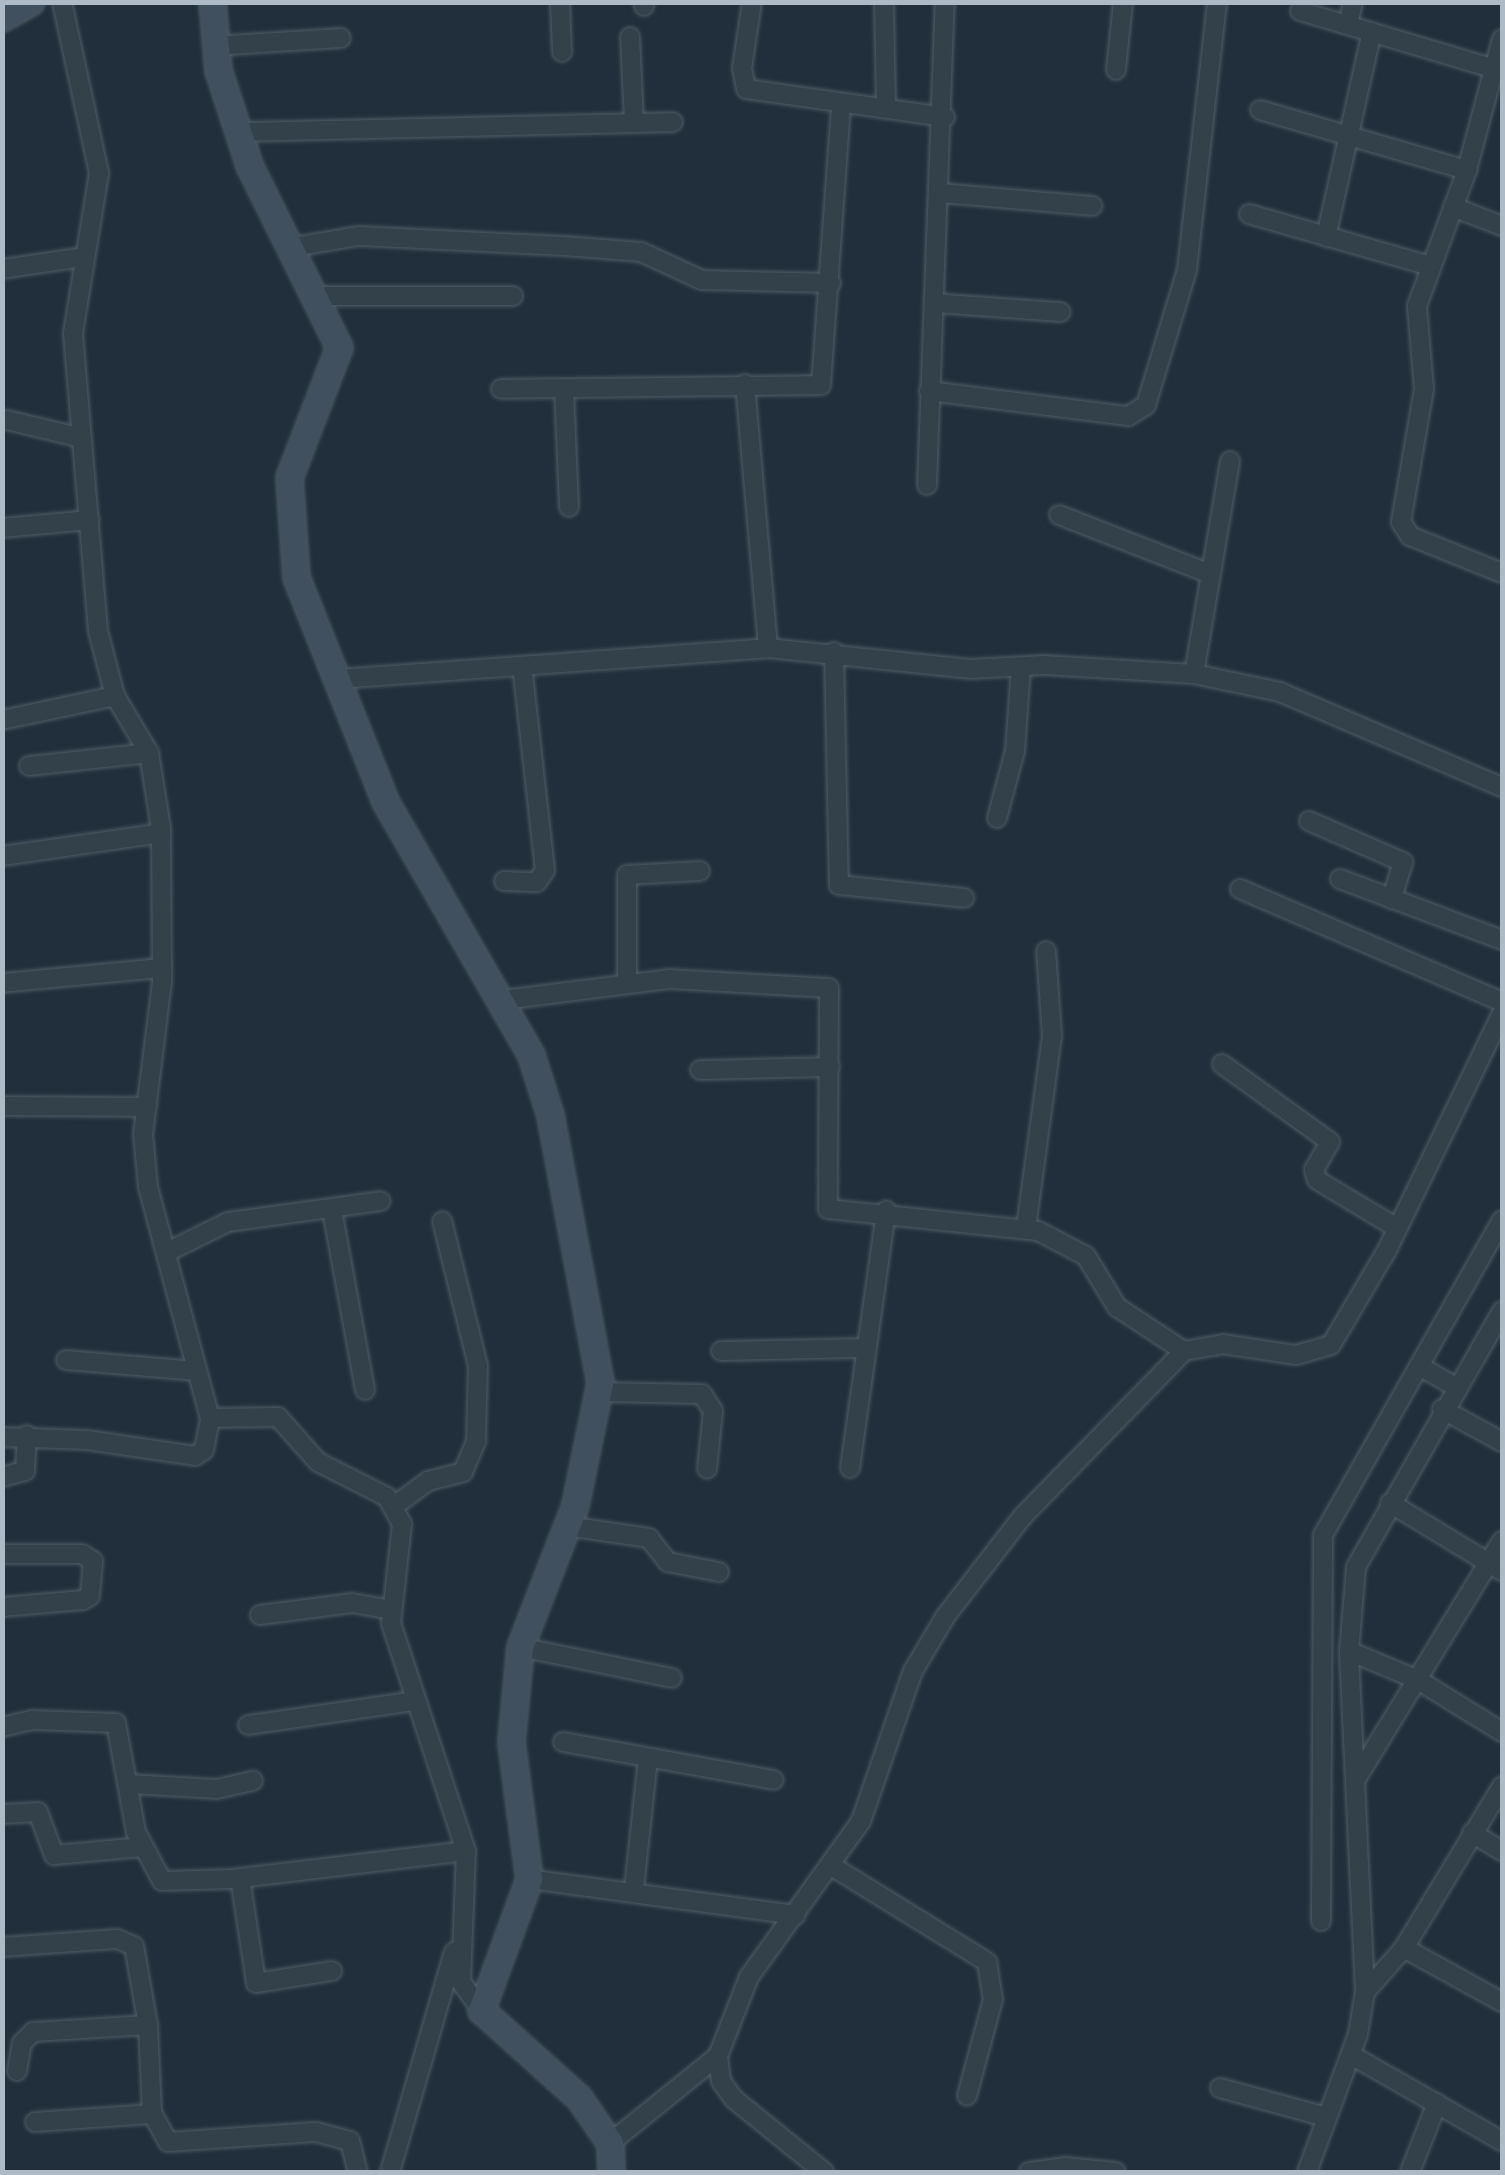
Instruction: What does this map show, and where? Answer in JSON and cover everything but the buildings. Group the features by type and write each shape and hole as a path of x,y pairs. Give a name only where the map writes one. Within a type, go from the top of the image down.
{"street":[{"path":"2,18 31,2"},
{"path":"2,1436 27,1435 195,1456 204,1450 210,1418 143,1158 162,968 161,833 149,753 115,696 101,656 73,333 99,172 96,139 62,2"},
{"path":"212,2 214,46 260,194 336,332 338,362 298,447 287,505 296,577 385,802 503,1000 531,1056 550,1115 598,1392 593,1437 566,1526 520,1648 511,1742 529,1880 481,2010"},
{"path":"560,2 562,52"},
{"path":"752,2 742,68 746,89 944,117"},
{"path":"884,2 886,109"},
{"path":"927,485 944,117 945,2"},
{"path":"1116,70 1124,2"},
{"path":"929,391 1128,416 1146,405 1186,270 1217,2"},
{"path":"1348,24 1353,2"},
{"path":"1300,11 1495,69"},
{"path":"1326,237 1372,32"},
{"path":"630,37 634,123"},
{"path":"214,46 341,38"},
{"path":"1502,39 1495,69 1495,99 1417,306 1424,388 1401,522 1410,536 1502,573"},
{"path":"502,389 820,385 831,283 841,105"},
{"path":"1260,110 1467,170"},
{"path":"239,132 673,122"},
{"path":"941,192 1092,206"},
{"path":"1453,207 1502,226"},
{"path":"1248,214 1430,266"},
{"path":"288,248 359,236 565,246 641,252 702,280 831,283"},
{"path":"2,269 84,258"},
{"path":"316,296 513,296"},
{"path":"934,304 1061,312"},
{"path":"746,384 768,648"},
{"path":"564,388 569,507"},
{"path":"6,420 82,438"},
{"path":"1194,674 1230,461"},
{"path":"1059,514 1210,574"},
{"path":"2,528 90,520"},
{"path":"338,678 768,648 834,652 971,670 1021,666 1194,674 1280,692 1502,786"},
{"path":"834,652 840,885 964,898"},
{"path":"504,881 537,882 544,870 522,666"},
{"path":"997,818 1015,751 1021,666"},
{"path":"2,720 115,696"},
{"path":"29,766 149,753"},
{"path":"1309,821 1403,862 1392,899"},
{"path":"2,856 161,833"},
{"path":"627,983 626,875 700,871"},
{"path":"1340,879 1502,940"},
{"path":"1240,889 1502,1002"},
{"path":"1026,1228 1052,1036 1046,950"},
{"path":"2,983 162,968"},
{"path":"503,1000 627,983 819,984 833,999 824,1204 840,1212 886,1211 1026,1228 1086,1256 1117,1307 1184,1351"},
{"path":"824,2172 734,2099 721,2081 718,2056 749,1977 860,1821 914,1671 945,1617 1023,1516 1184,1351 1223,1344 1296,1355 1331,1345 1397,1228 1502,1013"},
{"path":"1222,1064 1330,1142 1314,1170 1317,1180 1397,1228"},
{"path":"700,1070 830,1067"},
{"path":"2,1106 147,1106"},
{"path":"167,1252 214,1225 380,1201"},
{"path":"332,1210 365,1390"},
{"path":"850,1468 886,1211"},
{"path":"1307,2172 1351,2055 1365,1992 1349,1650 1356,1568 1442,1409 1438,1377 1502,1220"},
{"path":"394,1506 428,1481 463,1472 476,1441 478,1366 442,1222"},
{"path":"1321,1921 1323,1535 1438,1377 1502,1311"},
{"path":"721,1351 866,1348"},
{"path":"66,1360 196,1371"},
{"path":"598,1392 702,1394 714,1411 707,1469"},
{"path":"1442,1409 1502,1442"},
{"path":"210,1418 278,1418 318,1462 378,1490 394,1506 404,1546 390,1610 466,1851 461,1982 481,2010 579,2098 610,2143 611,2172"},
{"path":"2,1477 25,1471 27,1435"},
{"path":"1390,1503 1496,1567"},
{"path":"566,1526 649,1538 668,1562 719,1572"},
{"path":"1356,1779 1496,1567 1502,1542"},
{"path":"2,1554 82,1554 93,1561 90,1596 83,1600 2,1607"},
{"path":"260,1615 352,1603 390,1610"},
{"path":"520,1648 672,1678"},
{"path":"1349,1650 1418,1680 1502,1732"},
{"path":"248,1724 416,1701"},
{"path":"2,1727 108,1719 122,1731 142,1847 162,1880 240,1878 466,1851"},
{"path":"562,1742 774,1780"},
{"path":"634,1889 648,1759"},
{"path":"129,1784 217,1790 252,1782"},
{"path":"1365,1992 1404,1948 1502,1786"},
{"path":"2,1814 38,1812 54,1856 142,1847"},
{"path":"1472,1833 1502,1852"},
{"path":"830,1865 987,1962 993,1999 967,2096"},
{"path":"240,1878 256,1983 332,1971"},
{"path":"529,1880 634,1889 796,1915"},
{"path":"390,2172 443,2002 466,1898"},
{"path":"2,1948 126,1939 139,1956 148,2024 152,2114 162,2136 176,2143 316,2132 344,2138 354,2147 358,2172"},
{"path":"1404,1948 1502,2002"},
{"path":"18,2071 22,2043 33,2032 148,2024"},
{"path":"1351,2055 1502,2141"},
{"path":"610,2143 718,2056"},
{"path":"1220,2088 1326,2117"},
{"path":"1410,2172 1437,2103"},
{"path":"35,2122 152,2114"},
{"path":"1028,2172 1066,2166 1116,2172"}]}
